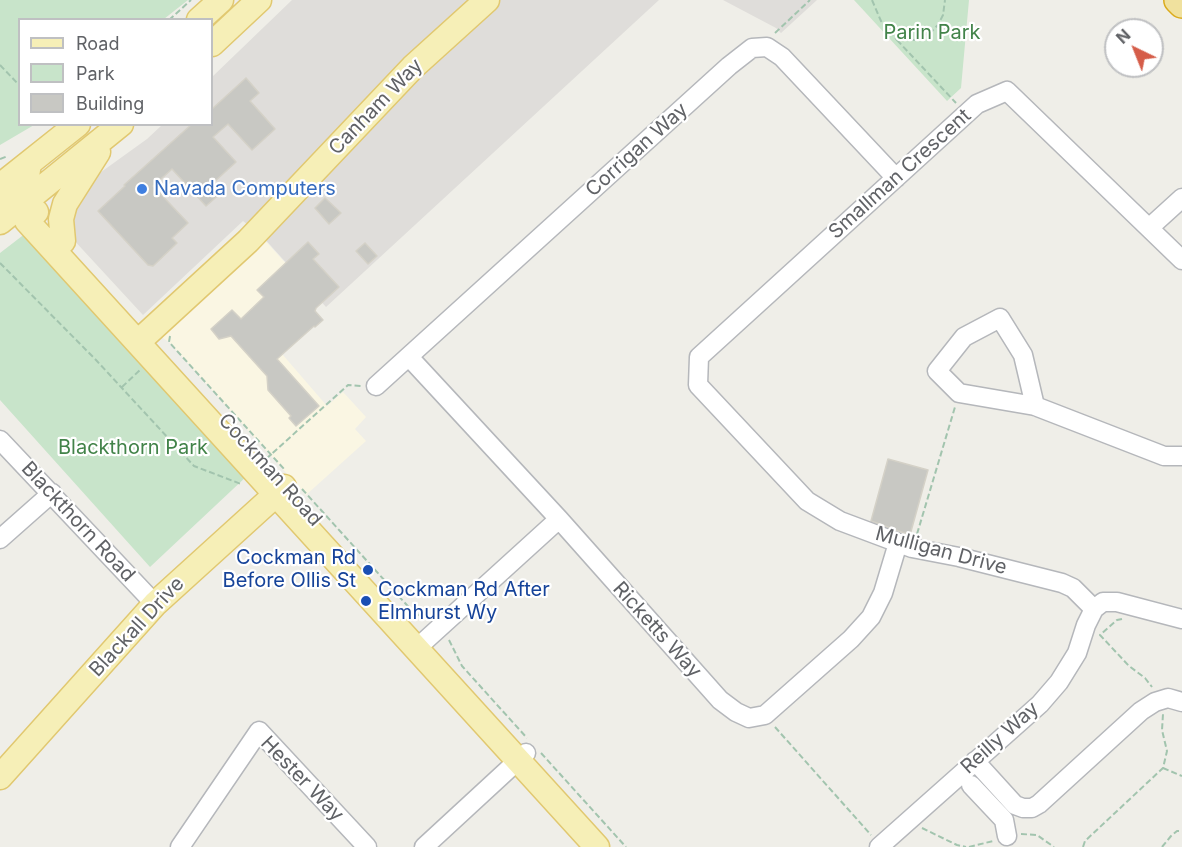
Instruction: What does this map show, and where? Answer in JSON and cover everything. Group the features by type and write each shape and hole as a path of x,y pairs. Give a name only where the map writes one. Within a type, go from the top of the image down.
{"highway":[{"path":"1178,0 1182,4"}],"main road":[{"path":"201,18 221,0"},
{"path":"213,43 259,0"},
{"name":"Canham Way","path":"139,334 252,221 364,100 470,0"},
{"name":"Canham Way","path":"139,334 270,219 413,67 487,0"},
{"path":"0,186 76,126"},
{"path":"11,204 114,131"},
{"path":"63,241 61,219 65,204 114,131"},
{"path":"0,222 29,164"},
{"name":"Cockman Road","path":"11,204 89,287 139,334"},
{"name":"Cockman Road","path":"11,204 37,212 139,334 271,482 523,756 612,847"},
{"path":"0,228 45,251 73,279 89,287"},
{"name":"Blackall Drive","path":"0,777 152,601 271,482"},
{"name":"Blackall Drive","path":"0,761 125,620 152,601"},
{"name":"Cockman Road","path":"523,756 597,847"}],"street":[{"path":"760,47 773,50 782,57 896,178"},
{"name":"Corrigan Way","path":"375,387 729,66 752,48 760,47"},
{"name":"Smallman Crescent","path":"699,357 977,104 1007,91 1182,260"},
{"path":"1149,228 1182,198"},
{"path":"1035,406 1023,355 1000,318 964,337 937,370 959,393 1035,406 1164,456 1182,456"},
{"name":"Ricketts Way","path":"409,357 559,519 720,700 749,718 765,715"},
{"name":"Mulligan Drive","path":"699,357 698,385 807,501 840,522 905,546 1062,583 1073,588 1094,609"},
{"name":"Blackthorn Road","path":"0,440 152,601"},
{"path":"0,539 52,493"},
{"path":"421,644 559,519"},
{"path":"765,715 851,639 871,617 905,546"},
{"path":"1094,609 1103,602 1117,602 1182,619"},
{"name":"Reilly Way","path":"880,846 1040,704 1059,682 1077,652 1094,609"},
{"path":"975,761 1015,805 1032,808 1141,711 1155,702 1168,699 1182,702"},
{"name":"Hester Way","path":"180,847 259,731 367,847"},
{"path":"424,847 523,756"},
{"path":"971,785 1004,820 1007,836"}],"path":[{"path":"171,18 191,0"},
{"path":"760,47 810,0"},
{"path":"872,0 881,21 967,114"},
{"path":"897,40 915,40 932,31 943,15 945,0"},
{"path":"0,65 18,84"},
{"path":"0,263 194,466 248,486 271,482 348,385 375,387"},
{"path":"121,388 142,368"},
{"path":"905,546 959,393"},
{"path":"765,715 880,846"},
{"path":"1162,768 1182,776"},
{"path":"922,828 966,847"},
{"path":"1162,847 1171,836 1182,831"}],"shaded area":[{"path":"292,0 659,0 326,307 262,236 243,221 143,315 47,211 147,139 161,126 213,126 213,76"},
{"path":"723,0 817,0 781,33 776,28"},
{"path":"261,236 316,297 270,340 327,406 343,392 366,417 355,429 366,441 306,495 169,342 155,333"}],"green space":[{"path":"0,0 188,0 165,18 18,18 18,126 32,126 0,145"},
{"name":"Parin Park","path":"854,0 969,0 961,88 947,101"},
{"name":"Blackthorn Park","path":"26,233 248,475 150,567 0,400 0,253"}],"building":[{"path":"246,78 259,93 250,101 275,129 252,150 228,124 213,137 236,162 214,182 222,192 206,206 172,169 153,186 188,223 172,238 177,243 153,266 148,265 98,211 190,126 213,126 213,108"},
{"path":"325,198 341,213 329,224 315,208"},
{"path":"308,242 319,254 313,259 339,287 316,308 315,311 323,320 277,359 319,406 296,426 289,418 291,416 268,390 267,376 231,336 219,339 211,329 232,310 241,319 264,297 257,290"},
{"path":"365,243 377,256 368,264 356,251"},
{"path":"888,459 928,470 910,535 871,521"}],"place":[{"name":"Navada Computers","path":"142,189"},
{"name":"Cockman Rd Before Ollis St","path":"368,570"},
{"name":"Cockman Rd After Elmhurst Wy","path":"366,601"}]}
